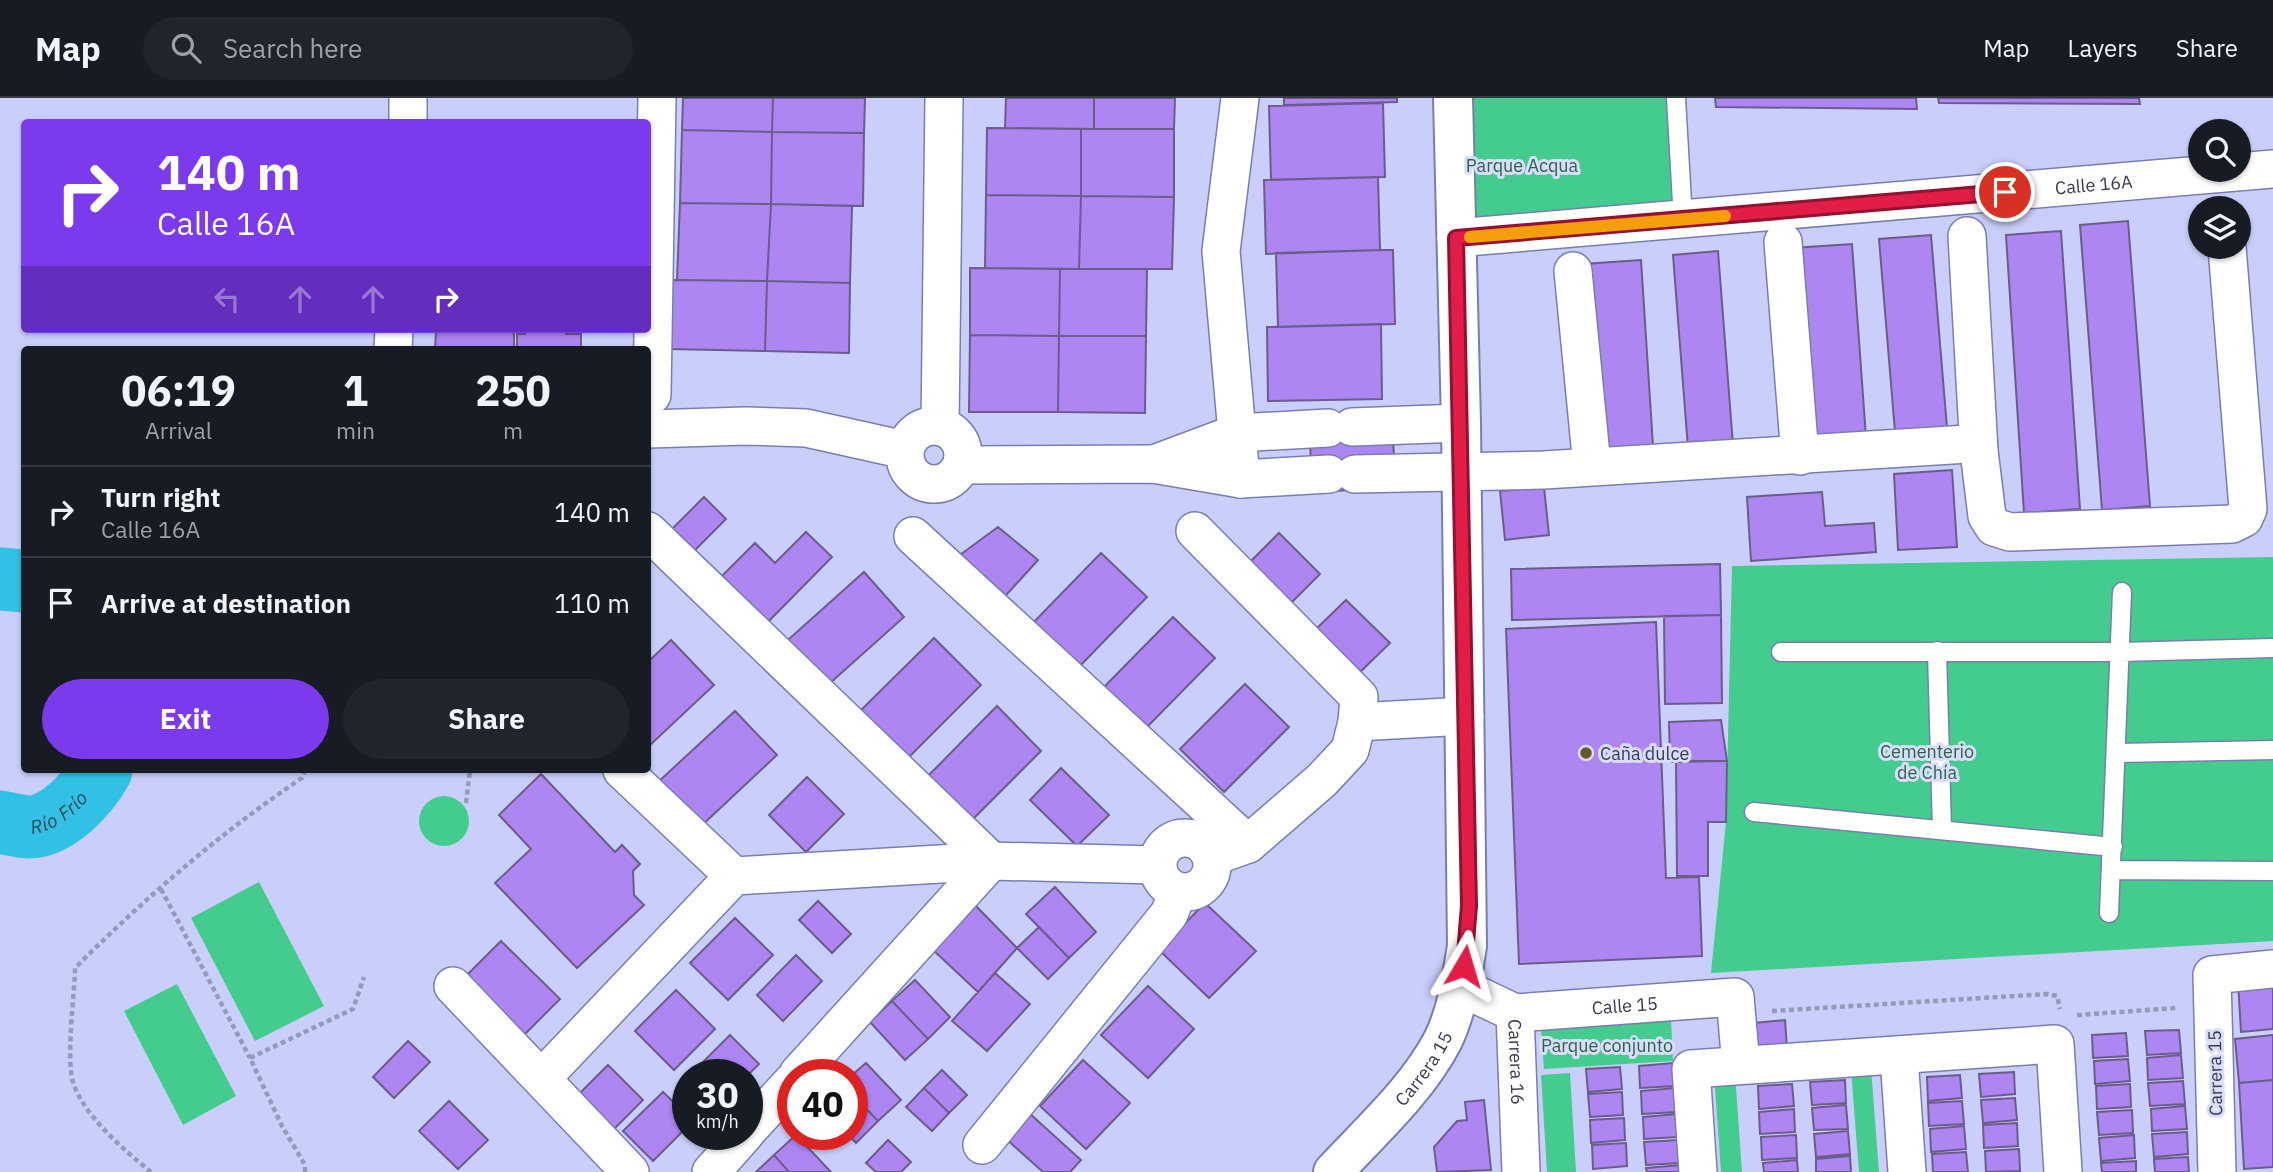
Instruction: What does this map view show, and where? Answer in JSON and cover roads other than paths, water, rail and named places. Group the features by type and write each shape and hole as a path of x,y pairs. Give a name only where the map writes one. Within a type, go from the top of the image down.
{"street":[{"path":"408,98 408,119"},
{"path":"651,330 657,98"},
{"path":"940,426 944,98"},
{"path":"1240,98 1222,251 1241,480"},
{"name":"Carrera 15","path":"1333,1172 1415,1083 1443,1039 1460,987 1467,946 1469,906 1453,98"},
{"name":"Calle 16A","path":"1456,238 2273,169"},
{"path":"1968,236 1979,451 1987,516 1994,527 2010,532 2232,524 2244,518 2248,509 2228,259"},
{"path":"1783,242 1801,456"},
{"path":"1573,271 1592,466"},
{"path":"651,408 688,428 806,428 905,450"},
{"path":"1153,464 1237,433 1461,423"},
{"path":"940,426 949,430 962,444 962,465 956,475 933,484 911,473 905,450 909,439 918,431 940,426"},
{"path":"962,465 1153,464 1241,480 1801,456 1968,444 1979,451"},
{"path":"542,1078 734,876 990,861 1167,878 1189,893 1200,888 1212,869 1212,857 1248,844 1322,780 1350,750 1357,722 1359,697 1195,531"},
{"path":"651,534 990,861"},
{"path":"913,536 1248,844"},
{"path":"1357,722 1465,716"},
{"path":"625,773 734,876"},
{"path":"812,1059 990,861"},
{"path":"982,1145 1169,914 1167,878"},
{"name":"Carrera 15","path":"2217,1172 2212,991 2273,969"},
{"path":"453,986 630,1172"},
{"name":"Carrera 16","path":"1460,987 1514,1013 1521,1172"},
{"name":"Calle 15","path":"1514,1013 1735,1005 1741,1065"},
{"path":"1699,1172 1691,1069 2055,1044 2063,1172"},
{"path":"1899,1056 1908,1172"},
{"path":"763,1114 777,1099"},
{"path":"711,1172 731,1150"}],"lane":[{"path":"1676,98 1683,219"},
{"path":"2109,913 2122,592"},
{"path":"1781,652 2120,652 2273,648"},
{"path":"1937,651 1942,830"},
{"path":"2117,754 2273,750"},
{"path":"1754,812 2113,847"},
{"path":"2112,870 2273,872"}],"waterway":[{"name":"Río Frío","path":"0,579 21,581"},
{"name":"Río Frío","path":"0,822 28,827 50,821 71,807 99,773"}],"place":[{"name":"Caña dulce","path":"1586,753"}],"park label":[{"name":"Parque Acqua","path":"1522,165"},
{"name":"Cementerio de Chía","path":"1927,761"},
{"name":"Parque conjunto","path":"1607,1045"}]}
